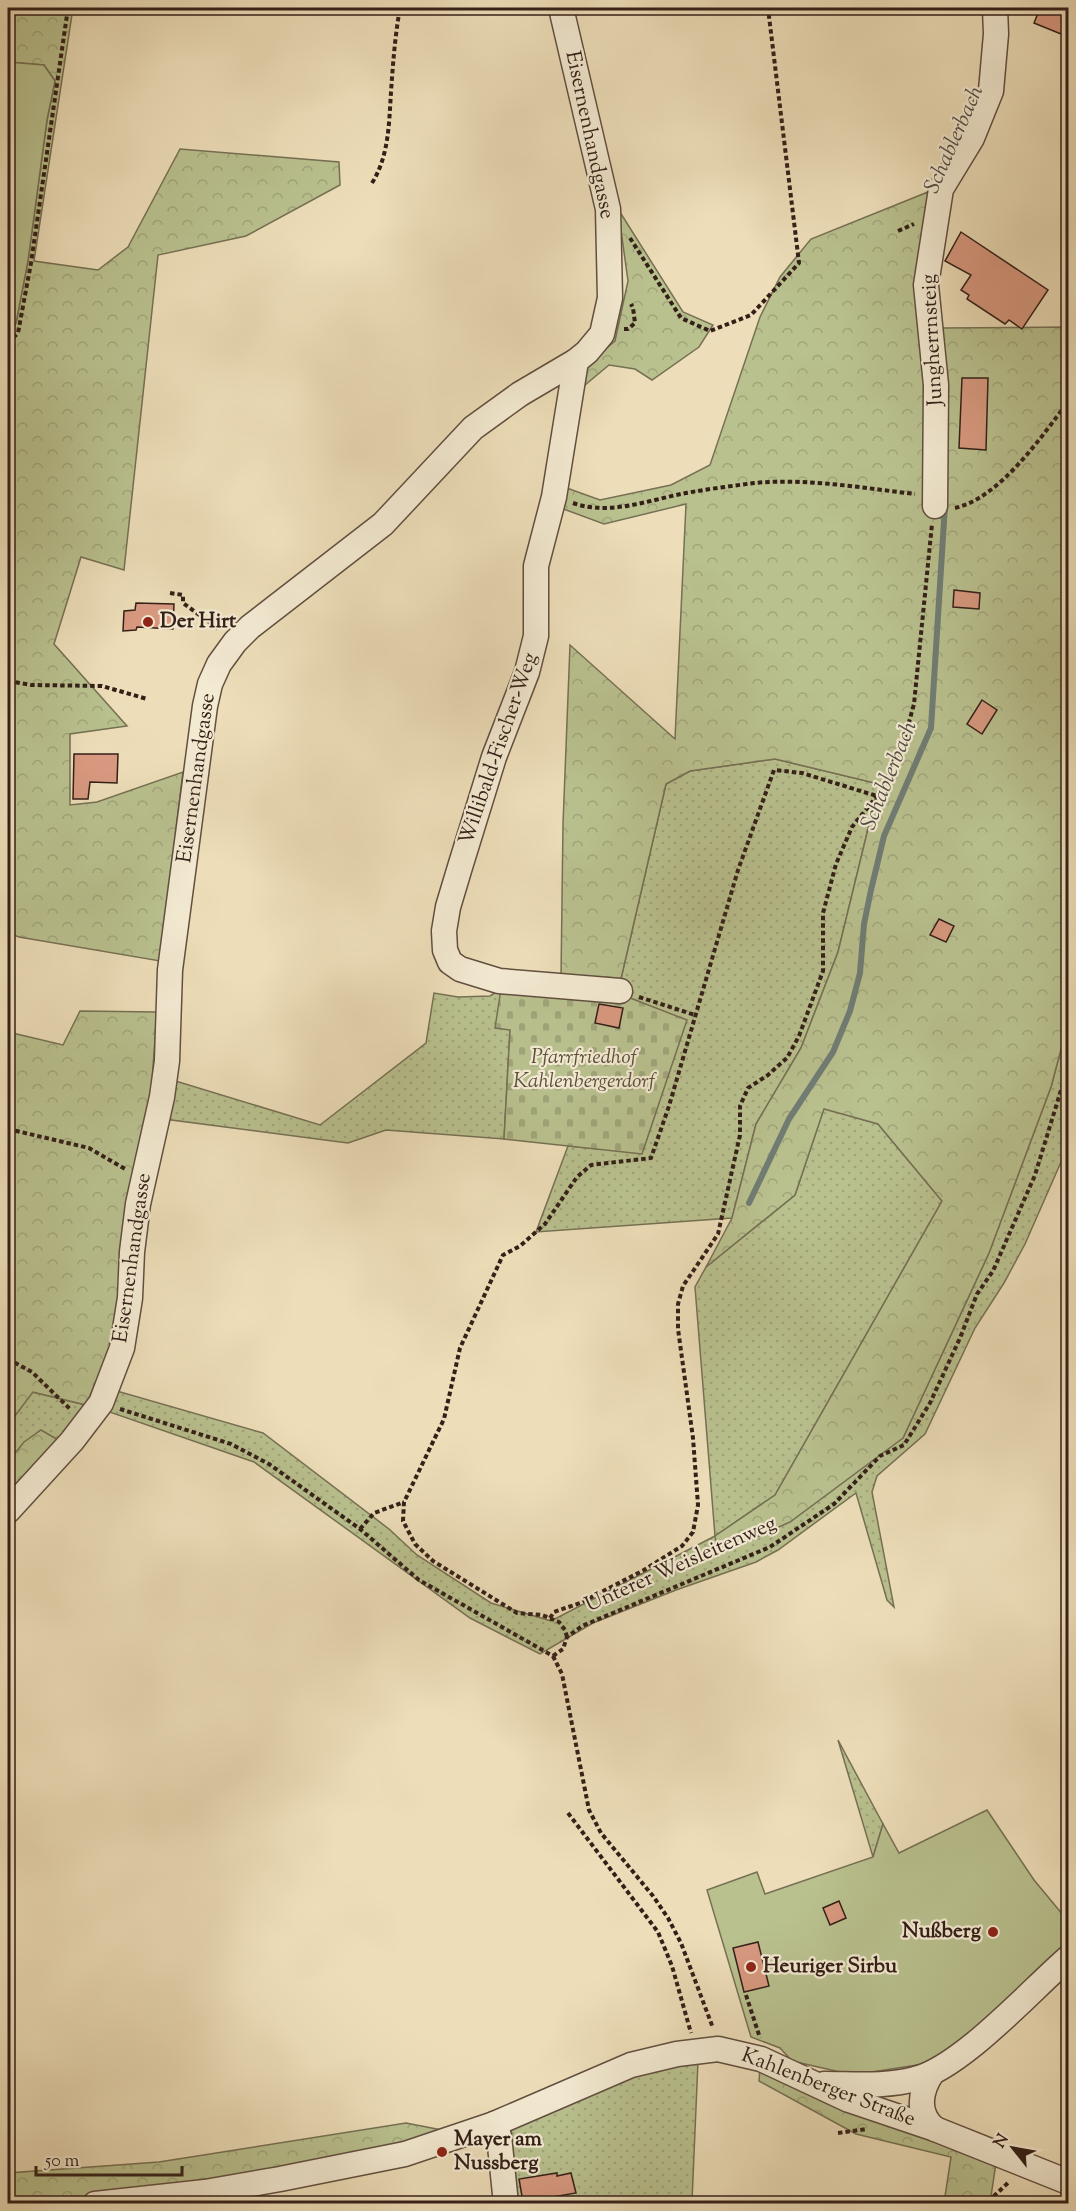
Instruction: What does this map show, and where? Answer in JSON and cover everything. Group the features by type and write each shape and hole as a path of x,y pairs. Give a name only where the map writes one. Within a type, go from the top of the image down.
{"street":[{"name":"Eisernenhandgasse","path":"8,1511 46,1472 95,1412 113,1376 124,1339 130,1298 135,1224 163,1088 170,970 205,706 210,684 219,664 235,642 269,611 383,524 457,442 520,394 576,361 595,343 605,326 610,298 611,273 608,209 561,8"},
{"name":"Jungherrnsteig","path":"937,503 936,385 926,285 941,189 972,138 991,91 996,34 995,8"},
{"name":"Willibald-Fischer-Weg","path":"576,361 554,497 536,566 536,636 494,757 448,907 444,931 445,950 450,962 460,969 499,981 620,991"},
{"path":"816,2084 898,2082 932,2073 985,2034 1068,1958"},
{"name":"Kahlenberger Straße","path":"95,2204 205,2192 280,2180 405,2154 494,2124 631,2065 706,2050 761,2059 849,2100 935,2129 1068,2182"},
{"path":"932,2073 924,2086 921,2101 924,2117 935,2129"},
{"path":"494,2124 499,2136 506,2204"}],"path":[{"path":"8,344 18,333 31,263 68,8"},
{"path":"372,183 381,169 386,147 395,34 400,8"},
{"path":"608,209 621,225 681,318 710,331 751,315 799,263 768,8"},
{"path":"554,497 584,507 610,509 689,493 756,483 810,482 937,503 988,493 1004,480 1068,402"},
{"path":"550,1618 554,1612 580,1603 644,1570 682,1546 693,1532 698,1505 693,1438 678,1329 678,1304 683,1286 718,1234 741,1135 740,1106 748,1088 768,1075 787,1058 799,1036 823,971 823,914 836,864 852,826 877,796 901,752 914,704 931,530"},
{"path":"170,593 183,595 183,603 235,642"},
{"path":"8,681 31,685 102,686 147,699"},
{"path":"567,1638 559,1622 542,1615 517,1612 434,1561 414,1544 404,1521 404,1502 444,1419 460,1348 503,1255 520,1246 545,1224 577,1178 591,1165 651,1158 669,1106 738,870 774,770 802,773 877,796"},
{"path":"620,991 695,1015"},
{"name":"Unterer Weisleitenweg","path":"553,1656 563,1649 567,1638 582,1626 770,1546 834,1504 880,1456 904,1445 930,1403 960,1338 977,1294 993,1271 1035,1175 1065,1077 1068,1059"},
{"path":"8,1129 89,1148 143,1179"},
{"path":"8,1359 32,1372 63,1404 231,1444 269,1464 360,1529 419,1580 553,1656 562,1674 590,1810 601,1833 653,1896 681,1943 711,2020 706,2050 693,2041 672,1966 658,1932 568,1813"},
{"path":"360,1529 374,1513 404,1502"},
{"path":"746,1995 762,2042 761,2059"},
{"path":"993,2204 994,2196 1010,2182 1018,2162"}],"green space":[{"path":"8,8 73,8 34,261 98,270 128,247 180,149 339,162 340,185 246,236 158,255 124,570 81,557 54,644 127,726 70,734 70,805 97,802 183,772 160,961 19,937 8,933 8,333 16,323 28,261 47,120 55,81 44,65 8,62"},
{"path":"8,62 44,65 55,81 47,120 28,261 16,323 8,333"},
{"path":"928,192 921,283 941,328 1068,327 1068,1023 1051,1087 989,1253 903,1438 790,1522 718,1554 715,1536 775,1495 942,1201 878,1124 824,1109 795,1195 706,1267 732,1218 756,1124 801,1048 838,952 879,784 775,759 690,771 666,784 620,983 561,976 563,824 570,645 675,739 686,504 604,524 558,507 564,487 600,500 671,485 710,465 760,317 780,277 811,239"},
{"path":"618,209 683,312 713,325 699,347 652,380 635,369 609,365 585,385 587,364 615,341 628,281"},
{"path":"775,759 879,784 838,952 801,1048 756,1124 732,1218 536,1232 568,1146 642,1153 686,1021 625,996 620,983 666,784 690,771"},
{"path":"501,989 510,1030 504,1139 386,1130 348,1143 164,1119 169,1079 320,1125 426,1043 434,993 458,997 490,996"},
{"name":"Pfarrfriedhof Kahlenbergerdorf","path":"501,989 625,996 687,1020 642,1154 504,1139 510,1030 495,1028"},
{"path":"80,1011 157,1012 151,1096 125,1210 119,1296 111,1346 86,1405 33,1392 8,1425 8,1032 63,1045"},
{"path":"1068,1023 1068,1134 1061,1162 1025,1244 1004,1283 975,1328 925,1434 877,1476 872,1492 894,1607 887,1600 856,1493 778,1550 756,1562 676,1590 593,1623 540,1654 470,1618 254,1462 107,1411 72,1448 8,1462 8,1425 32,1392 86,1405 117,1391 263,1433 389,1529 417,1555 491,1603 551,1621 903,1438 989,1253 1051,1087"},
{"path":"824,1108 878,1124 942,1201 775,1495 715,1536 695,1287 706,1267 795,1195"},
{"path":"41,1430 72,1448 8,1519 8,1462 24,1442"},
{"path":"838,1740 883,1824 873,1857"},
{"path":"987,1810 1034,1880 1068,1921 1068,1949 969,2040 930,2063 853,2075 792,2061 780,2048 751,2037 707,1890 757,1872 765,1894 873,1857 883,1824 899,1853"},
{"name":"Mayer am Nussberg","path":"698,2061 692,2201 589,2199 548,2203 512,2203 507,2134 512,2128 648,2069"},
{"path":"760,2068 996,2163 990,2203 944,2203 951,2157 856,2134 759,2081"},
{"path":"406,2123 447,2131 201,2203 8,2204 8,2173 159,2162"}],"building":[{"path":"1040,8 1068,8 1068,16 1061,34 1034,23"},
{"path":"961,232 1048,290 1022,329 1009,320 1005,324 967,299 969,295 961,290 971,275 945,261"},
{"path":"962,378 988,378 986,450 959,448"},
{"path":"954,590 980,593 979,609 953,607"},
{"name":"Der Hirt","path":"136,603 174,604 173,629 137,627 136,630 123,631 124,611 135,610"},
{"path":"982,700 997,710 982,734 967,724"},
{"path":"74,754 118,754 117,783 90,782 88,799 73,799"},
{"path":"939,919 954,926 946,942 930,935"},
{"path":"599,1004 623,1008 619,1028 595,1023"},
{"path":"839,1901 846,1918 830,1925 823,1908"},
{"name":"Heuriger Sirbu","path":"758,1942 769,1986 744,1992 733,1948"},
{"path":"557,2173 557,2176 571,2173 576,2193 523,2202 519,2179"}],"waterway":[{"name":"Schablerbach","path":"749,1203 789,1119 833,1052 850,1011 860,973 864,924 884,836 931,728 945,505"}],"place":[{"name":"Der Hirt","path":"148,622"},
{"name":"Nußberg","path":"993,1932"},
{"name":"Heuriger Sirbu","path":"751,1967"},
{"name":"Mayer am Nussberg","path":"442,2152"}]}
